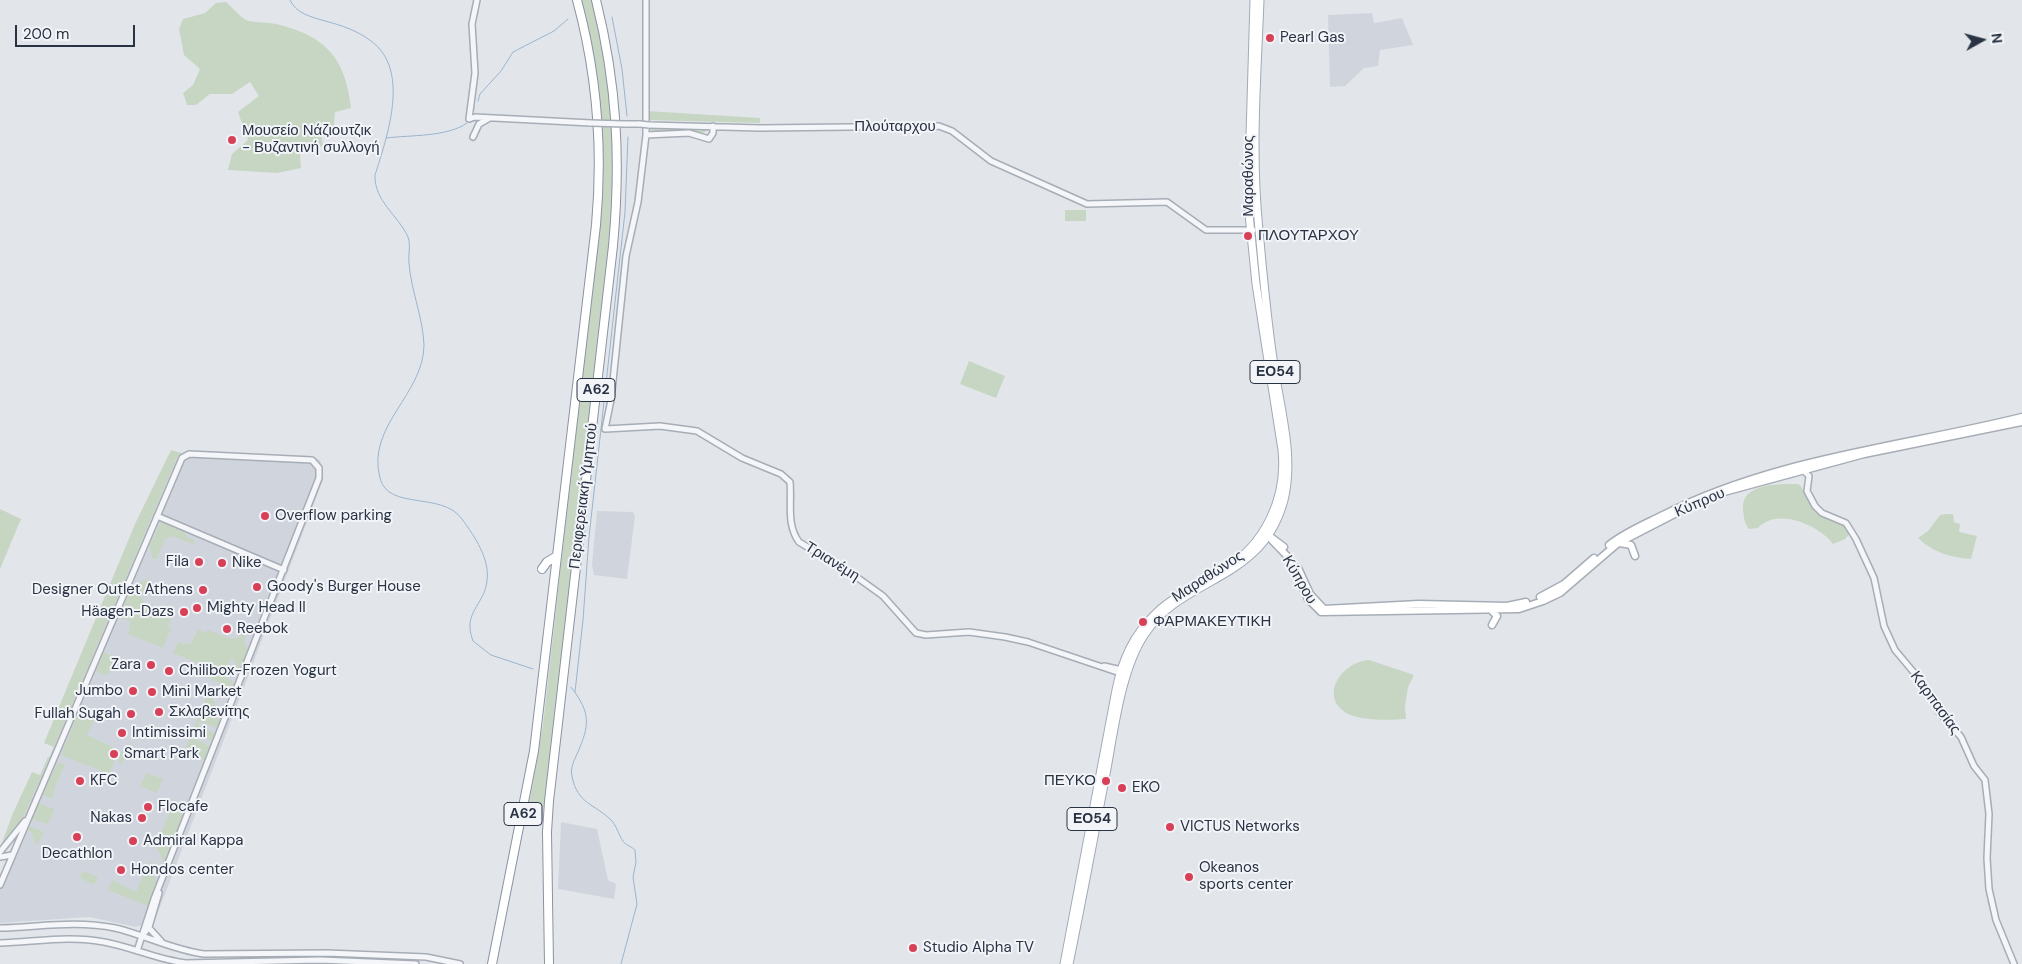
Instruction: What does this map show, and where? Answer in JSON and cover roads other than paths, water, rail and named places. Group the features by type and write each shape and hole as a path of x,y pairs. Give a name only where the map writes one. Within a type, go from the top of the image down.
{"highway":[{"name":"Περιφερειακή Υμηττού","path":"491,962 531,772 595,235 599,188 595,94 586,38 577,0"},
{"name":"Περιφερειακή Υμηττού","path":"550,964 547,832 549,800 613,246 618,185 618,146 613,82 596,0"},
{"path":"542,569 547,562 557,556"}],"main road":[{"name":"Μαραθώνος","path":"1254,0 1248,170 1253,229 1282,458 1278,498 1267,534"},
{"name":"Μαραθώνος","path":"1064,964 1124,672 1140,641 1159,618 1180,601 1238,567 1255,553 1284,500 1288,467 1266,299 1253,229 1260,0"},
{"name":"Κύπρου","path":"1267,534 1289,558 1308,598 1321,612 1406,609 1491,611 1519,609 1555,595 1573,583 1616,544 1706,499 1756,482 1802,470 2022,417"},
{"name":"Κύπρου","path":"1267,534 1288,552 1309,592 1324,609 1419,604 1516,605 1541,597 1557,589 1622,535 1721,488 1857,451 2022,422"},
{"path":"1616,544 1626,543 1631,545 1635,556"},
{"path":"1491,611 1498,616 1492,625"},
{"name":"Μαραθώνος","path":"1069,964 1124,672"}],"street":[{"path":"473,137 481,120 472,111 470,106 475,74 472,24 477,0"},
{"path":"646,0 646,135 689,133 709,139 713,133 713,126"},
{"name":"Πλούταρχου","path":"470,106 469,119 481,120 713,126 939,126 952,131 991,161 1087,204 1167,202 1203,229 1214,231 1253,229"},
{"name":"Τριανέμη","path":"646,135 638,202 626,256 611,400 604,428 660,426 691,429 742,458 781,474 790,482 791,523 793,534 799,542 851,573 883,596 916,633 926,635 970,632 1005,637 1124,672"},
{"path":"0,885 182,458 187,455 312,460 318,465 320,476 144,924 137,951"},
{"name":"Καρπασίας","path":"1802,470 1808,476 1807,491 1815,506 1822,513 1846,523 1856,539 1874,578 1884,626 1890,641 1921,681 1938,712 1961,737 1974,766 1985,780 1989,814 1987,858 1989,889 1996,920 2014,964"},
{"path":"157,516 284,570"},
{"path":"0,852 27,818"},
{"path":"0,857 4,854 12,855"},
{"path":"142,936 149,927 160,887"},
{"path":"0,928 79,924 116,929 208,954 336,953 426,957 460,964"},
{"path":"149,927 151,933 163,943"},
{"path":"0,943 78,939 106,942 186,963 320,960 416,964"}],"waterway":[{"path":"290,0 300,12 343,26 366,37 383,54 390,69 393,86 390,124 375,175 376,184 382,200 408,237 410,273 422,324 424,345 422,363 415,379 381,442 378,459 380,478 385,488 393,494 442,505 462,519 484,556 487,573 485,590 470,623 473,641 491,655 533,669"},
{"path":"612,17 622,69 627,116"},
{"path":"478,101 480,94 501,71 513,52 554,31 568,19"},
{"path":"386,138 428,135 450,131 467,123"},
{"path":"575,692 589,537 625,212 628,137"},
{"path":"571,687 582,704 586,719 584,735 572,767 574,785 582,798 611,820 624,842 635,850 636,862 633,877 637,904 621,964"}],"place":[{"name":"Pearl Gas","path":"1270,38"},
{"name":"Μουσείο Νάζιουτζικ - Βυζαντινή συλλογή","path":"232,140"},
{"name":"ΠΛΟΥΤΑΡΧΟΥ","path":"1248,236"},
{"name":"Overflow parking","path":"265,516"},
{"name":"Fila","path":"199,562"},
{"name":"Nike","path":"222,563"},
{"name":"Goody's Burger House","path":"257,587"},
{"name":"Designer Outlet Athens","path":"203,590"},
{"name":"Mighty Head II","path":"197,608"},
{"name":"Häagen-Dazs","path":"184,612"},
{"name":"ΦΑΡΜΑΚΕΥΤΙΚΗ","path":"1143,622"},
{"name":"Reebok","path":"227,629"},
{"name":"Zara","path":"151,665"},
{"name":"Chilibox-Frozen Yogurt","path":"169,671"},
{"name":"Jumbo","path":"133,691"},
{"name":"Mini Market","path":"152,692"},
{"name":"Σκλαβενίτης","path":"159,712"},
{"name":"Fullah Sugah","path":"131,714"},
{"name":"Intimissimi","path":"122,733"},
{"name":"Smart Park","path":"114,754"},
{"name":"KFC","path":"80,781"},
{"name":"ΠΕΥΚΟ","path":"1106,781"},
{"name":"EKO","path":"1122,788"},
{"name":"Flocafe","path":"148,807"},
{"name":"Nakas","path":"142,818"},
{"name":"VICTUS Networks","path":"1170,827"},
{"name":"Decathlon","path":"77,837"},
{"name":"Admiral Kappa","path":"133,841"},
{"name":"Hondos center","path":"121,870"},
{"name":"Okeanos sports center","path":"1189,877"},
{"name":"Studio Alpha TV","path":"913,948"}]}
